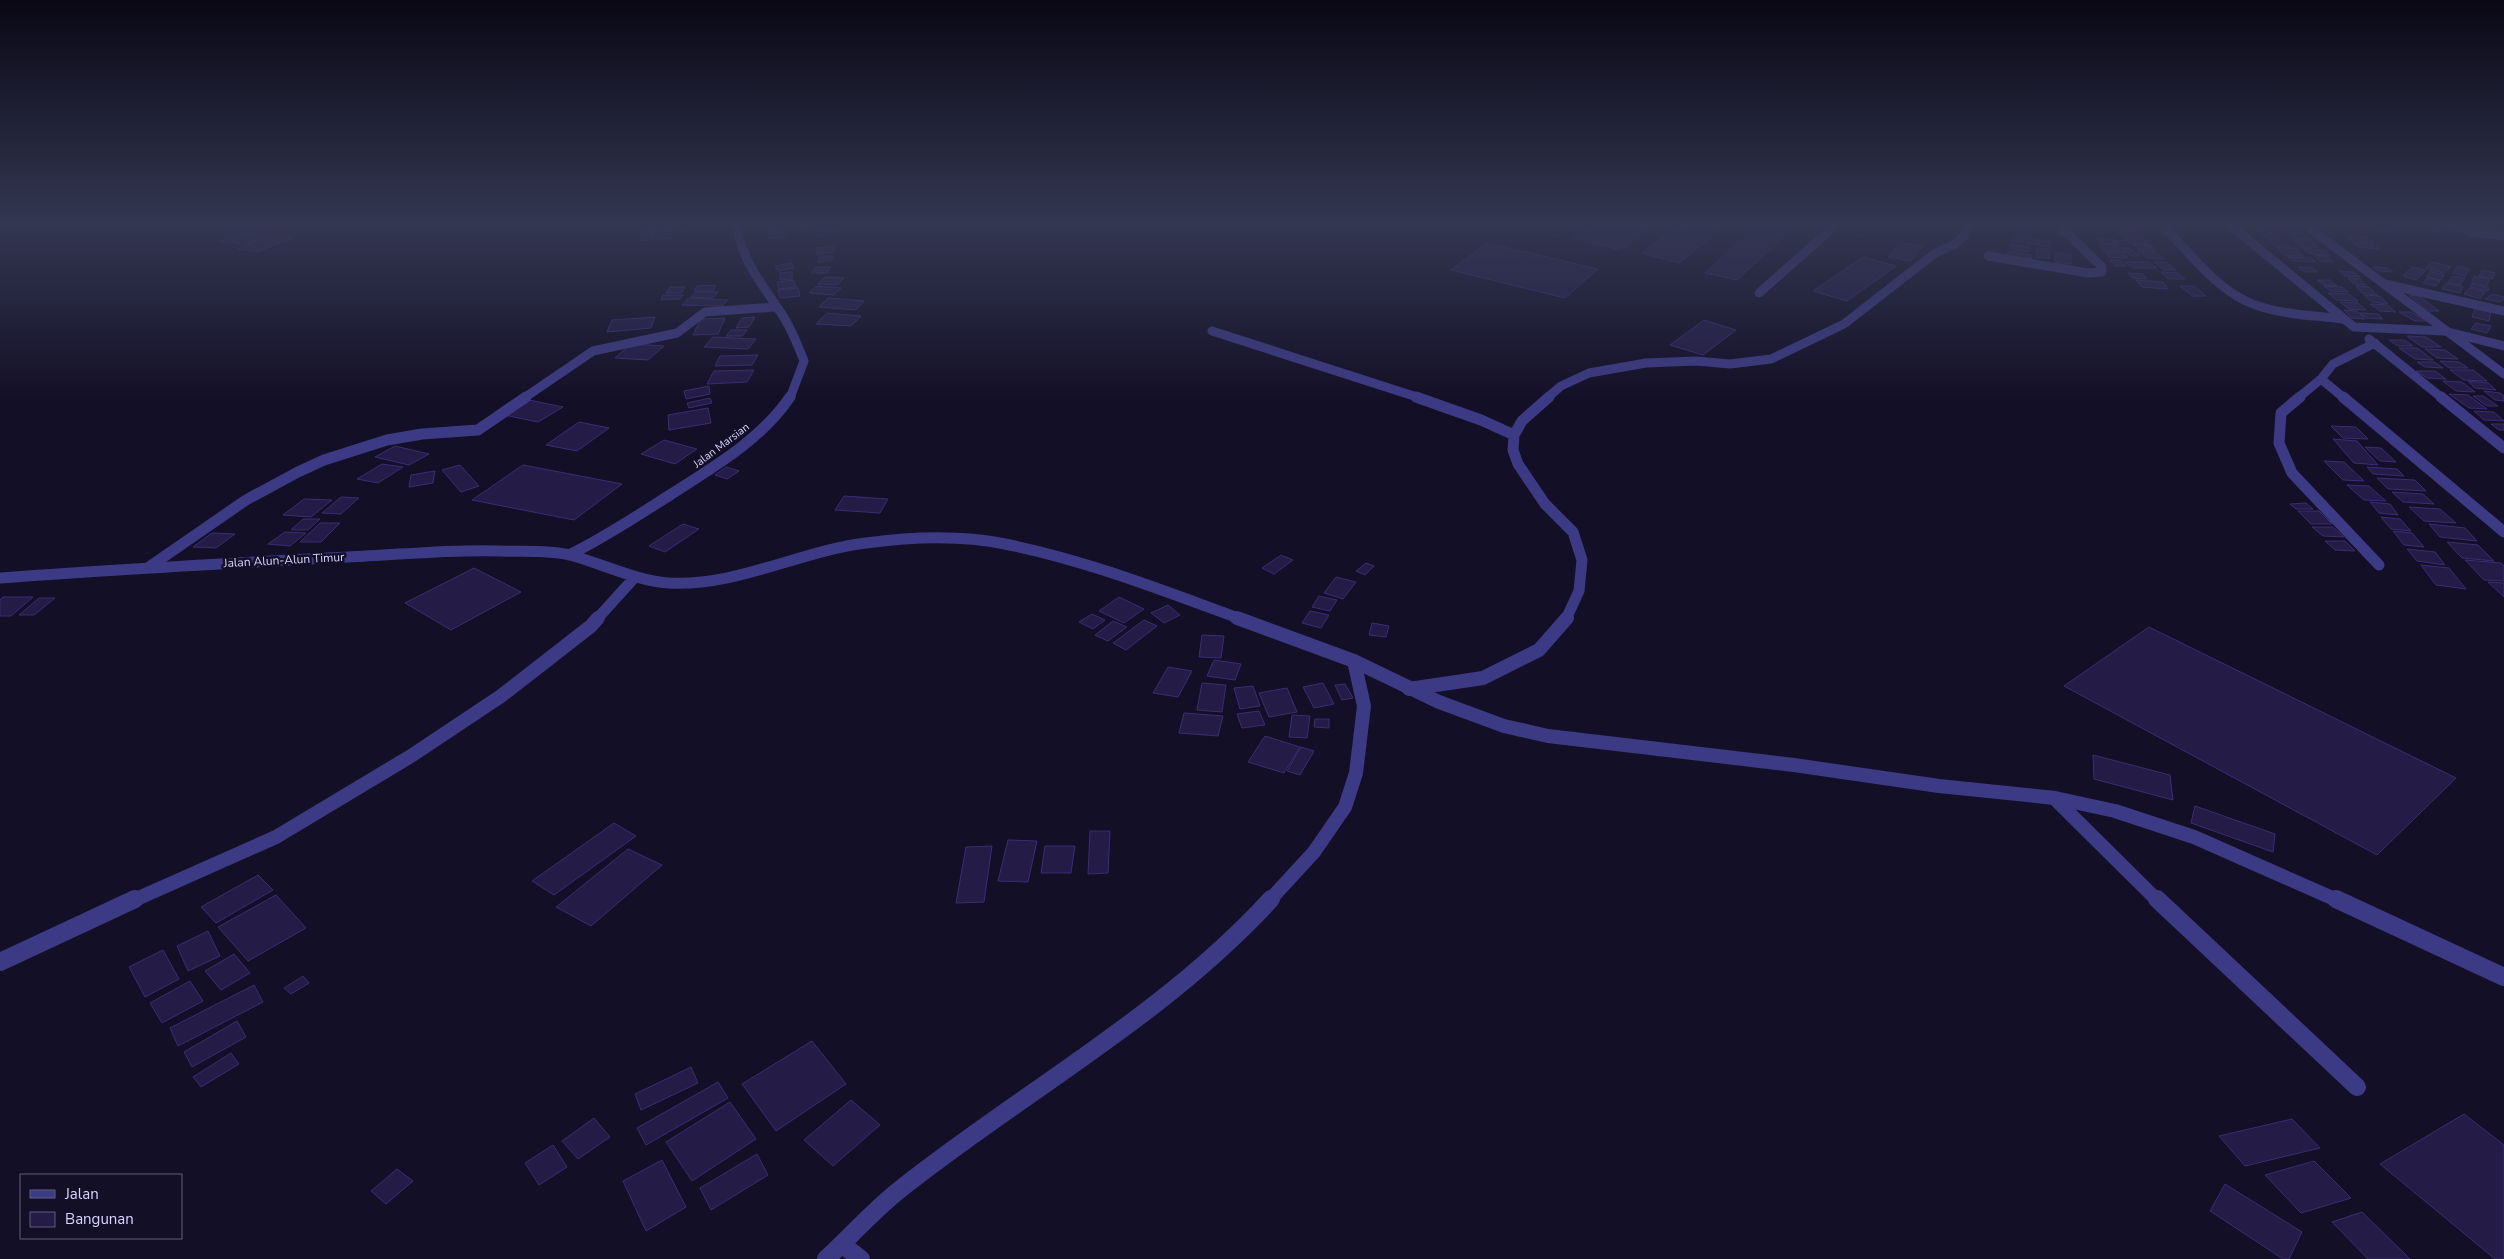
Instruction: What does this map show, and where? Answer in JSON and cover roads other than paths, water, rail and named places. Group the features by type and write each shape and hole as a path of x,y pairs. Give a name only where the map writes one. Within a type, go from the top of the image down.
{"street":[{"name":"Jalan Marsian","path":"568,555 603,539 694,480 748,442 788,402 804,362 783,317 761,283"},
{"path":"1760,293 1771,283"},
{"path":"1409,688 1483,678 1539,650 1566,620 1579,591 1582,560 1573,532 1545,504 1518,464 1513,450 1514,435 1522,421 1561,386 1588,373 1656,362 1696,361 1730,364 1771,359 1844,324 1896,283"},
{"path":"2222,283 2245,300 2262,306 2350,323 2444,331 2504,346"},
{"path":"2301,283 2504,448"},
{"path":"2380,283 2504,311"},
{"path":"2380,283 2504,374"},
{"path":"149,567 258,493 294,472 351,450 396,439 420,434 459,434 478,430 559,375 578,359 593,351 627,342 677,333 706,312 714,310 775,307"},
{"path":"1212,332 1435,403 1481,420 1514,435"},
{"path":"2375,343 2333,364 2321,379 2281,414 2279,443 2292,473 2379,564"},
{"path":"2321,379 2504,532"},
{"path":"568,555 635,576 666,582 698,581 752,572 830,550 873,542 912,539 960,539 1003,543 1086,564 1135,580 1354,661 1409,688 1504,726 1548,736 1794,765 1939,786 2055,798 2114,811 2194,837 2418,936 2504,977"},
{"name":"Jalan Alun-Alun Timur","path":"0,578 149,567 496,551 568,555"},
{"path":"0,962 59,933 276,837 411,756 501,696 591,626 635,576"},
{"path":"826,1259 897,1192 1138,1017 1239,934 1314,852 1344,807 1356,773 1364,706 1354,661"},
{"path":"2055,798 2138,881 2357,1087"},
{"path":"843,1245 861,1259"}]}
